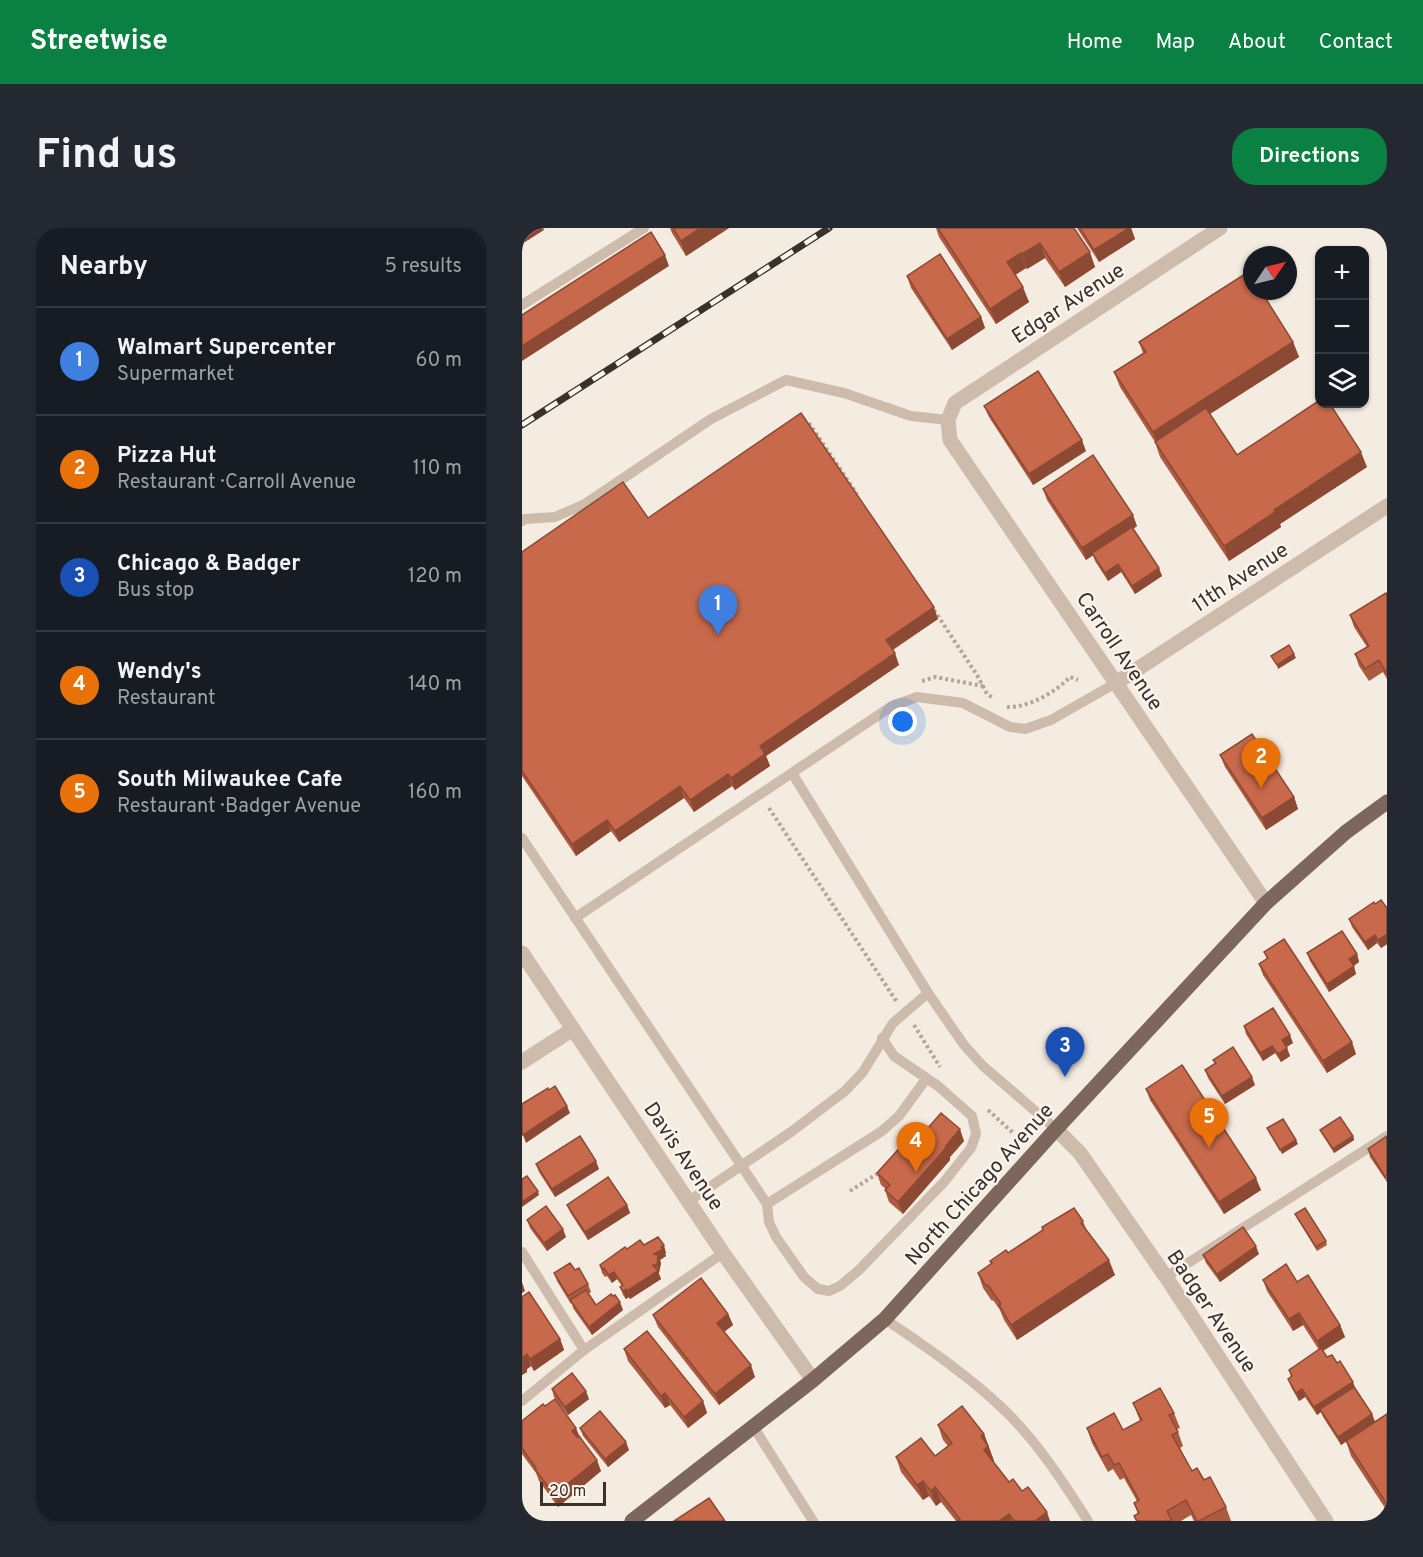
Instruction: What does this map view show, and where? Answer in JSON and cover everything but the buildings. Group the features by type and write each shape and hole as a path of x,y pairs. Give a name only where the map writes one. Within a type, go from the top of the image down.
{"main road":[{"name":"North Chicago Avenue","path":"632,1521 813,1380 885,1319 1056,1129 1266,903 1346,832 1387,802"}],"street":[{"name":"Edgar Avenue","path":"948,420 955,403 1220,228"},
{"name":"Carroll Avenue","path":"948,420 950,440 1266,903"},
{"name":"11th Avenue","path":"1116,683 1387,506"},
{"name":"Davis Avenue","path":"522,953 723,1252 813,1380"},
{"path":"522,1062 573,1029"},
{"name":"Badger Avenue","path":"1056,1129 1080,1154 1166,1277 1326,1521"}],"lane":[{"path":"522,305 644,228"},
{"path":"522,521 555,517 585,504 711,419 786,380 844,393 911,416 948,420"},
{"path":"575,918 892,706 917,697 963,703 1010,727 1025,729 1051,720 1116,683"},
{"path":"792,773 928,993 964,1045 983,1066 1056,1129"},
{"path":"522,838 740,1167 767,1204 769,1222 776,1238 804,1277 818,1289 829,1291 840,1286 859,1270 944,1182 971,1148 976,1134 972,1116 938,1086 894,1056 882,1038"},
{"path":"689,1202 845,1091 863,1072 892,1023 928,993"},
{"path":"767,1204 882,1131 899,1116 926,1079"},
{"path":"1166,1277 1387,1136"},
{"path":"522,1252 584,1350"},
{"path":"522,1401 584,1350 723,1252"},
{"path":"885,1319 950,1365 999,1405 1027,1435 1088,1521"},
{"path":"753,1426 813,1521"}],"path":[{"path":"809,423 861,501"},
{"path":"932,607 987,694 1008,708 1047,695 1070,677 1078,680"},
{"path":"760,794 942,1069"},
{"path":"981,1104 1013,1133"},
{"path":"850,1191 890,1166"}],"railway":[{"path":"522,425 829,228"}],"place":[{"name":"Walmart Supercenter","path":"718,635"},
{"name":"Pizza Hut","path":"1261,788"},
{"name":"Chicago & Badger","path":"1065,1077"},
{"name":"South Milwaukee Cafe","path":"1209,1148"},
{"name":"Wendy's","path":"916,1172"}]}
